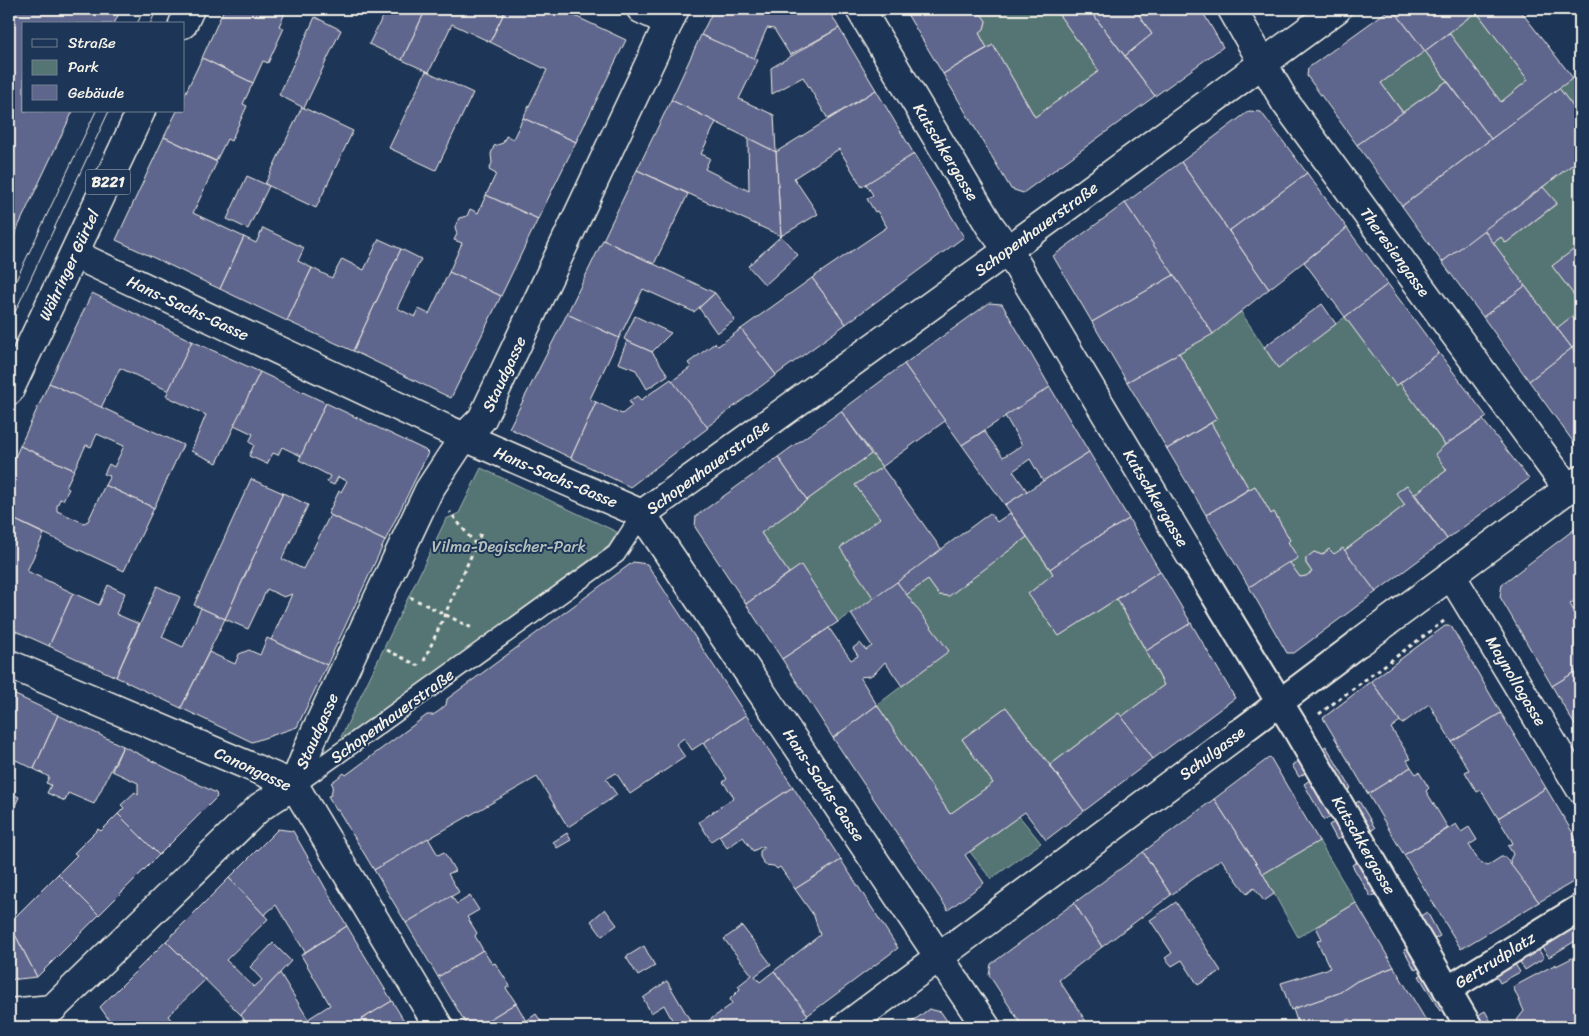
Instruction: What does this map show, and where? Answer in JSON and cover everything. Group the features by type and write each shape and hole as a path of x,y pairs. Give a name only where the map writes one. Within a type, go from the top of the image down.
{"street":[{"path":"184,22 190,9"},
{"path":"641,9 672,15"},
{"name":"Kutschkergasse","path":"860,9 990,226 1008,250 1297,731 1447,990"},
{"name":"Theresiengasse","path":"1232,9 1264,62 1285,102 1574,484"},
{"name":"Schopenhauerstraße","path":"642,514 1008,250 1337,9"},
{"name":"Staudgasse","path":"294,785 312,739 429,490 464,437 482,419 672,15"},
{"name":"Währinger Gürtel","path":"9,391 141,112"},
{"name":"Hans-Sachs-Gasse","path":"74,254 464,437 642,514 986,1027"},
{"name":"Schulgasse","path":"845,1027 1574,484"},
{"name":"Maynollogasse","path":"1451,575 1580,788"},
{"name":"Canongasse","path":"9,664 294,785 439,1027"},
{"name":"Schopenhauerstraße","path":"9,1013 59,1018 260,807 294,785"},
{"name":"Gertrudplatz","path":"1468,1027 1447,990 1580,908"}],"lane":[{"name":"Schopenhauerstraße","path":"294,785 616,554 642,514"}],"path":[{"path":"447,508 476,545"},
{"path":"379,647 421,667 481,533"},
{"path":"405,595 497,640"},
{"path":"1297,731 1469,603"}],"green space":[{"path":"973,9 1038,9 1042,16 1055,9 1099,71 1035,117 993,45 987,48 979,33 984,29 986,21"},
{"path":"1476,11 1528,80 1501,102 1449,33"},
{"path":"1425,51 1447,81 1403,112 1381,83"},
{"path":"1580,72 1580,116 1559,88"},
{"path":"1580,159 1580,260 1573,251 1552,266 1580,303 1580,310 1557,328 1493,243 1501,237 1506,243 1557,204 1543,187"},
{"path":"1241,312 1278,368 1345,317 1396,385 1400,383 1445,445 1435,454 1447,470 1415,494 1406,485 1397,493 1405,505 1344,551 1334,554 1329,549 1322,555 1314,552 1306,559 1306,564 1312,572 1306,576 1300,577 1289,562 1288,542 1290,540 1274,512 1271,514 1255,486 1249,489 1211,423 1217,419 1179,353"},
{"path":"871,454 882,467 855,485 880,518 874,599 838,622 801,566 789,573 761,533"},
{"name":"Vilma-Degischer-Park","path":"481,468 617,532 610,545 346,740 341,737 446,519 459,513"},
{"path":"1027,537 1053,574 1028,594 1059,636 1117,599 1164,685 1121,717 1118,713 1050,765 1006,707 962,739 993,783 950,814 877,705 948,651 906,595 928,580 939,595 949,595"},
{"path":"1019,816 1041,843 991,879 970,852"},
{"path":"1319,841 1356,903 1298,937 1263,874"}],"building":[{"path":"12,9 121,9 115,22 22,22 22,112 73,112 9,246 9,17"},
{"path":"224,9 287,9 279,26 284,28 268,63 263,61 253,83 202,58"},
{"path":"372,9 426,9 402,60 369,44 384,14"},
{"path":"426,9 506,9 490,42 452,24 429,72 402,60"},
{"path":"506,9 560,9 626,40 576,142 523,118 547,70 490,42"},
{"path":"714,9 828,9 839,28 790,55 774,29 767,28 754,59 701,35"},
{"path":"904,9 973,9 974,12 982,15 986,21 984,29 979,33 987,48 943,74"},
{"path":"1055,9 1089,9 1155,96 1023,193 1011,189 943,74 993,45 1035,117 1099,71"},
{"path":"1089,9 1135,9 1152,34 1125,56"},
{"path":"1135,9 1201,9 1223,47 1155,96 1125,56 1152,34"},
{"path":"1390,9 1393,9 1425,51 1381,83 1403,113 1357,145 1307,76 1308,68"},
{"path":"1393,9 1480,9 1425,51"},
{"path":"1480,9 1519,9 1573,78 1491,139 1425,51 1449,33 1501,102 1528,80 1476,11"},
{"path":"315,17 341,30 304,108 279,95"},
{"path":"839,28 876,90 828,119 803,77 772,94 771,68"},
{"path":"701,35 758,60 739,99 774,115 776,152 671,100"},
{"path":"202,58 253,83 243,104 247,106 231,141 227,139 216,161 164,137 176,112 185,112 185,94"},
{"path":"426,71 473,93 436,170 389,148"},
{"path":"1447,81 1491,139 1402,206 1357,145"},
{"path":"1559,88 1580,116 1580,159 1442,262 1402,206"},
{"path":"876,90 914,154 862,187 839,149 794,178 818,214 781,236 776,152"},
{"path":"671,100 716,122 701,154 710,158 705,169 749,191 748,138 776,152 781,236 637,170"},
{"path":"302,107 353,131 316,208 265,184"},
{"path":"1249,111 1261,112 1307,173 1229,231 1181,162"},
{"path":"523,118 576,142 538,219 486,195 496,174 489,170 492,163 491,154 494,146 503,143 506,136 513,139"},
{"path":"164,137 217,162 193,213 244,237 220,289 116,240"},
{"path":"914,154 964,237 846,324 812,278 887,227 867,199 873,195 866,184"},
{"path":"1181,162 1269,289 1213,334 1125,203"},
{"path":"637,170 688,194 654,264 603,240"},
{"path":"1307,173 1347,228 1269,289 1229,231"},
{"path":"247,176 269,186 248,229 227,219"},
{"path":"1543,187 1557,203 1506,243 1501,237 1493,243 1484,230"},
{"path":"486,195 538,219 501,296 449,272 462,243 454,240 457,234 455,227 459,218 467,216 470,209 478,213"},
{"path":"1125,203 1174,275 1092,322 1053,256"},
{"path":"263,228 304,248 298,261 312,268 287,321 220,289 244,237 256,243"},
{"path":"1347,228 1388,284 1345,317 1304,262"},
{"path":"1484,230 1525,286 1483,317 1442,262"},
{"path":"781,236 798,255 765,285 748,266"},
{"path":"379,239 401,249 353,351 287,321 312,268 332,278 342,259 364,270"},
{"path":"603,240 715,293 694,312 643,289 619,338 567,314"},
{"path":"401,249 421,259 397,308 415,317 419,309 429,314 449,272 501,296 451,398 353,351"},
{"path":"1573,250 1580,260 1580,303 1552,266"},
{"path":"1174,275 1213,334 1127,382 1092,322"},
{"path":"812,278 846,324 776,375 741,329"},
{"path":"1388,284 1439,353 1396,386 1345,317"},
{"path":"1525,286 1572,348 1529,381 1483,317"},
{"path":"92,293 192,341 169,391 120,368 101,408 49,383"},
{"path":"715,293 735,320 717,333 699,308"},
{"path":"989,303 1002,304 1050,387 962,445 904,364"},
{"path":"1322,304 1336,324 1278,368 1264,347"},
{"path":"1580,310 1580,342 1572,348 1557,328"},
{"path":"567,314 619,338 590,399 596,402 571,458 509,428"},
{"path":"635,316 671,333 652,352 624,339"},
{"path":"741,329 776,375 707,427 672,381 691,367 688,363 715,343 718,346"},
{"path":"192,341 260,372 217,463 191,451 206,415 166,396"},
{"path":"627,341 652,352 668,375 647,389 636,370 618,363"},
{"path":"1572,348 1580,360 1580,445 1577,447 1529,381"},
{"path":"1179,353 1217,419 1167,449 1127,382"},
{"path":"1439,353 1487,417 1445,445 1400,383"},
{"path":"904,364 945,421 882,467 841,411"},
{"path":"260,372 326,403 301,456 282,447 278,455 273,453 267,464 249,456 254,445 249,442 253,434 234,425"},
{"path":"671,379 708,428 630,487 571,458 596,402 622,414 632,406 629,401 637,396 641,400"},
{"path":"49,383 183,445 154,508 105,485 110,476 104,474 109,464 114,467 124,446 97,434 91,447 86,445 74,470 20,446"},
{"path":"1050,387 1089,452 1043,481 1030,459 1013,471 1027,491 1005,505 962,445 984,431 1003,457 1022,445 1005,416"},
{"path":"326,403 428,453 385,541 328,514 339,491 341,492 347,481 338,477 334,485 327,482 330,476 299,460"},
{"path":"841,411 871,454 807,500 778,457"},
{"path":"1483,420 1529,479 1447,539 1415,494 1447,470 1435,454 1445,445"},
{"path":"1211,423 1249,489 1206,515 1167,449"},
{"path":"20,446 74,470 66,487 69,489 63,500 60,499 57,511 84,523 88,521 105,485 154,508 124,571 9,517 9,470"},
{"path":"1089,452 1129,519 1084,545 1050,569 1005,505"},
{"path":"778,457 807,500 761,533 789,573 746,604 695,527 696,516"},
{"path":"882,467 942,550 874,599 840,548 880,518 855,485"},
{"path":"251,479 283,493 225,619 194,605"},
{"path":"1407,485 1447,539 1376,592 1344,551 1405,505 1396,493"},
{"path":"1255,486 1271,514 1274,512 1298,558 1249,587 1206,515"},
{"path":"283,493 308,505 282,559 303,569 330,515 385,541 327,665 271,640 292,594 284,597 267,589 248,629 225,619"},
{"path":"990,513 997,522 1010,513 1027,537 949,596 939,595 928,580 906,595 897,582"},
{"path":"9,517 44,534 27,571 73,593 49,646 9,628"},
{"path":"1129,519 1160,571 1059,636 1028,594 1053,574 1050,569 1084,545"},
{"path":"1576,528 1580,534 1580,599 1579,597 1570,604 1580,621 1580,669 1552,686 1500,597 1502,584"},
{"path":"1343,548 1376,592 1294,653 1287,653 1249,587 1289,562 1300,577 1306,576 1312,572 1306,563 1306,558 1314,552 1322,555 1329,549 1334,554"},
{"path":"633,562 647,564 746,715 692,750 684,738 676,744 685,757 630,794 616,773 606,779 617,795 568,827 537,777 374,870 328,796 331,795 333,785 331,783 344,773 346,775 427,715 433,715 439,711 446,705 447,699"},
{"path":"801,565 838,622 782,659 746,604"},
{"path":"1160,571 1191,623 1146,651 1117,599"},
{"path":"897,582 949,651 902,686 885,662 870,676 860,677 877,705 833,738 782,659 829,628 851,660 858,656 853,648 860,643 866,650 872,646 851,614"},
{"path":"108,585 125,593 116,614 139,624 116,677 49,646 73,593 99,605"},
{"path":"157,586 180,597 162,637 183,647 201,608 225,619 181,708 116,677"},
{"path":"1191,623 1235,698 1153,759 1121,717 1164,685 1146,651"},
{"path":"1445,626 1451,626 1501,713 1452,742 1429,704 1402,724 1371,681"},
{"path":"267,638 327,665 297,727 252,742 181,708 209,652 235,664 239,654 249,650 260,655"},
{"path":"1580,669 1580,734 1552,686"},
{"path":"1371,681 1400,721 1391,728 1411,759 1407,760 1411,767 1368,794 1323,718"},
{"path":"9,692 58,715 34,769 16,760 13,766 9,764"},
{"path":"877,705 950,814 993,783 962,739 1006,707 1084,811 1046,840 1025,812 965,855 984,883 948,910 833,738"},
{"path":"1119,713 1153,759 1084,811 1050,765"},
{"path":"1501,713 1546,788 1498,818 1481,790 1477,792 1465,772 1469,770 1452,742"},
{"path":"58,715 123,746 94,804 68,793 65,801 47,793 51,785 46,783 49,777 34,769"},
{"path":"746,715 793,787 711,841 699,822 734,797 723,782 727,779 703,743"},
{"path":"123,746 216,793 217,797 159,855 118,814 124,808 121,805 135,792 138,795 138,783 112,771"},
{"path":"1326,746 1351,788 1341,794 1316,752"},
{"path":"1270,757 1319,841 1263,874 1214,799"},
{"path":"1300,760 1307,772 1299,777 1292,765"},
{"path":"1411,767 1416,774 1419,772 1429,788 1426,791 1448,828 1404,855 1368,794"},
{"path":"1313,778 1334,814 1324,820 1304,784"},
{"path":"793,787 841,860 795,889 780,867 777,869 774,866 765,865 760,857 760,851 764,848 763,846 753,851 743,837 727,848 719,836"},
{"path":"1546,788 1580,845 1580,878 1539,902 1511,866 1510,860 1513,854 1508,846 1513,843 1498,818"},
{"path":"9,792 19,797 9,819"},
{"path":"1214,799 1274,894 1264,901 1254,888 1247,894 1221,859 1171,895 1143,852"},
{"path":"1359,801 1375,828 1366,834 1349,807"},
{"path":"118,814 159,855 99,915 58,874 77,855 74,853 98,829 101,831"},
{"path":"1336,821 1345,836 1337,840 1329,825"},
{"path":"1456,824 1461,832 1469,827 1477,840 1469,845 1478,860 1487,866 1501,857 1505,857 1539,902 1461,949 1404,855"},
{"path":"278,829 293,831 347,926 305,952 276,905 264,915 229,878"},
{"path":"567,833 571,840 557,848 553,842"},
{"path":"428,838 438,855 444,852 455,871 448,874 459,892 406,923 374,870"},
{"path":"1143,852 1171,895 1102,947 1074,903"},
{"path":"1362,859 1381,891 1371,897 1352,865"},
{"path":"841,860 898,948 808,1015 774,971 820,935 814,916 795,889"},
{"path":"58,874 99,915 37,977 9,923"},
{"path":"229,878 268,919 226,960 254,987 262,980 250,967 273,943 291,961 241,1015 166,941"},
{"path":"451,896 457,904 470,896 479,910 467,917 477,933 475,936 483,950 438,977 406,923"},
{"path":"1176,902 1221,971 1198,985 1182,960 1172,966 1165,958 1172,953 1150,920"},
{"path":"1074,903 1102,947 1059,980 1089,1026 1023,1027 989,975 991,964"},
{"path":"1356,903 1394,967 1357,981 1339,993 1291,1010 1281,983 1330,968 1317,941 1322,939 1316,927"},
{"path":"605,909 617,925 602,936 591,921"},
{"path":"1427,912 1440,936 1431,941 1417,918"},
{"path":"9,923 37,977 9,980"},
{"path":"1577,924 1580,930 1580,938 1549,957 1541,946"},
{"path":"347,926 392,1001 349,1027 249,1027 241,1015 280,973 308,1019 330,1005 301,955"},
{"path":"742,926 771,964 755,976 760,982 774,971 808,1015 791,1027 700,1027 732,1004 730,999 740,989 738,986 752,975 724,939"},
{"path":"166,941 205,980 168,1016 177,1027 114,1027 100,1007"},
{"path":"644,946 655,966 638,976 626,957"},
{"path":"1411,946 1423,966 1415,970 1404,950"},
{"path":"1538,949 1544,958 1525,970 1519,960"},
{"path":"483,950 492,964 495,963 510,986 506,988 516,1003 477,1027 468,1027 438,977"},
{"path":"1580,954 1580,1027 1515,1027 1517,1020 1524,1011 1513,987 1556,964 1556,966"},
{"path":"1515,964 1520,972 1500,983 1496,976"},
{"path":"1394,967 1430,1027 1355,1027 1350,1019 1326,1027 1299,1027 1293,1009 1339,993 1357,981"},
{"path":"1427,971 1447,1006 1440,1011 1419,976"},
{"path":"667,981 694,1027 676,1027 664,1005 651,1013 643,998"},
{"path":"392,1001 408,1027 349,1027"},
{"path":"516,1003 526,1021 536,1014 545,1027 477,1027"},
{"path":"929,1009 941,1012 951,1027 905,1027"},
{"path":"1485,1011 1494,1027 1481,1027 1475,1017"},
{"path":"243,1019 249,1027 231,1027"}],"tram line":[{"path":"138,22 144,9"},
{"path":"151,22 157,9"},
{"path":"9,295 96,112"},
{"path":"9,325 109,112"}]}
